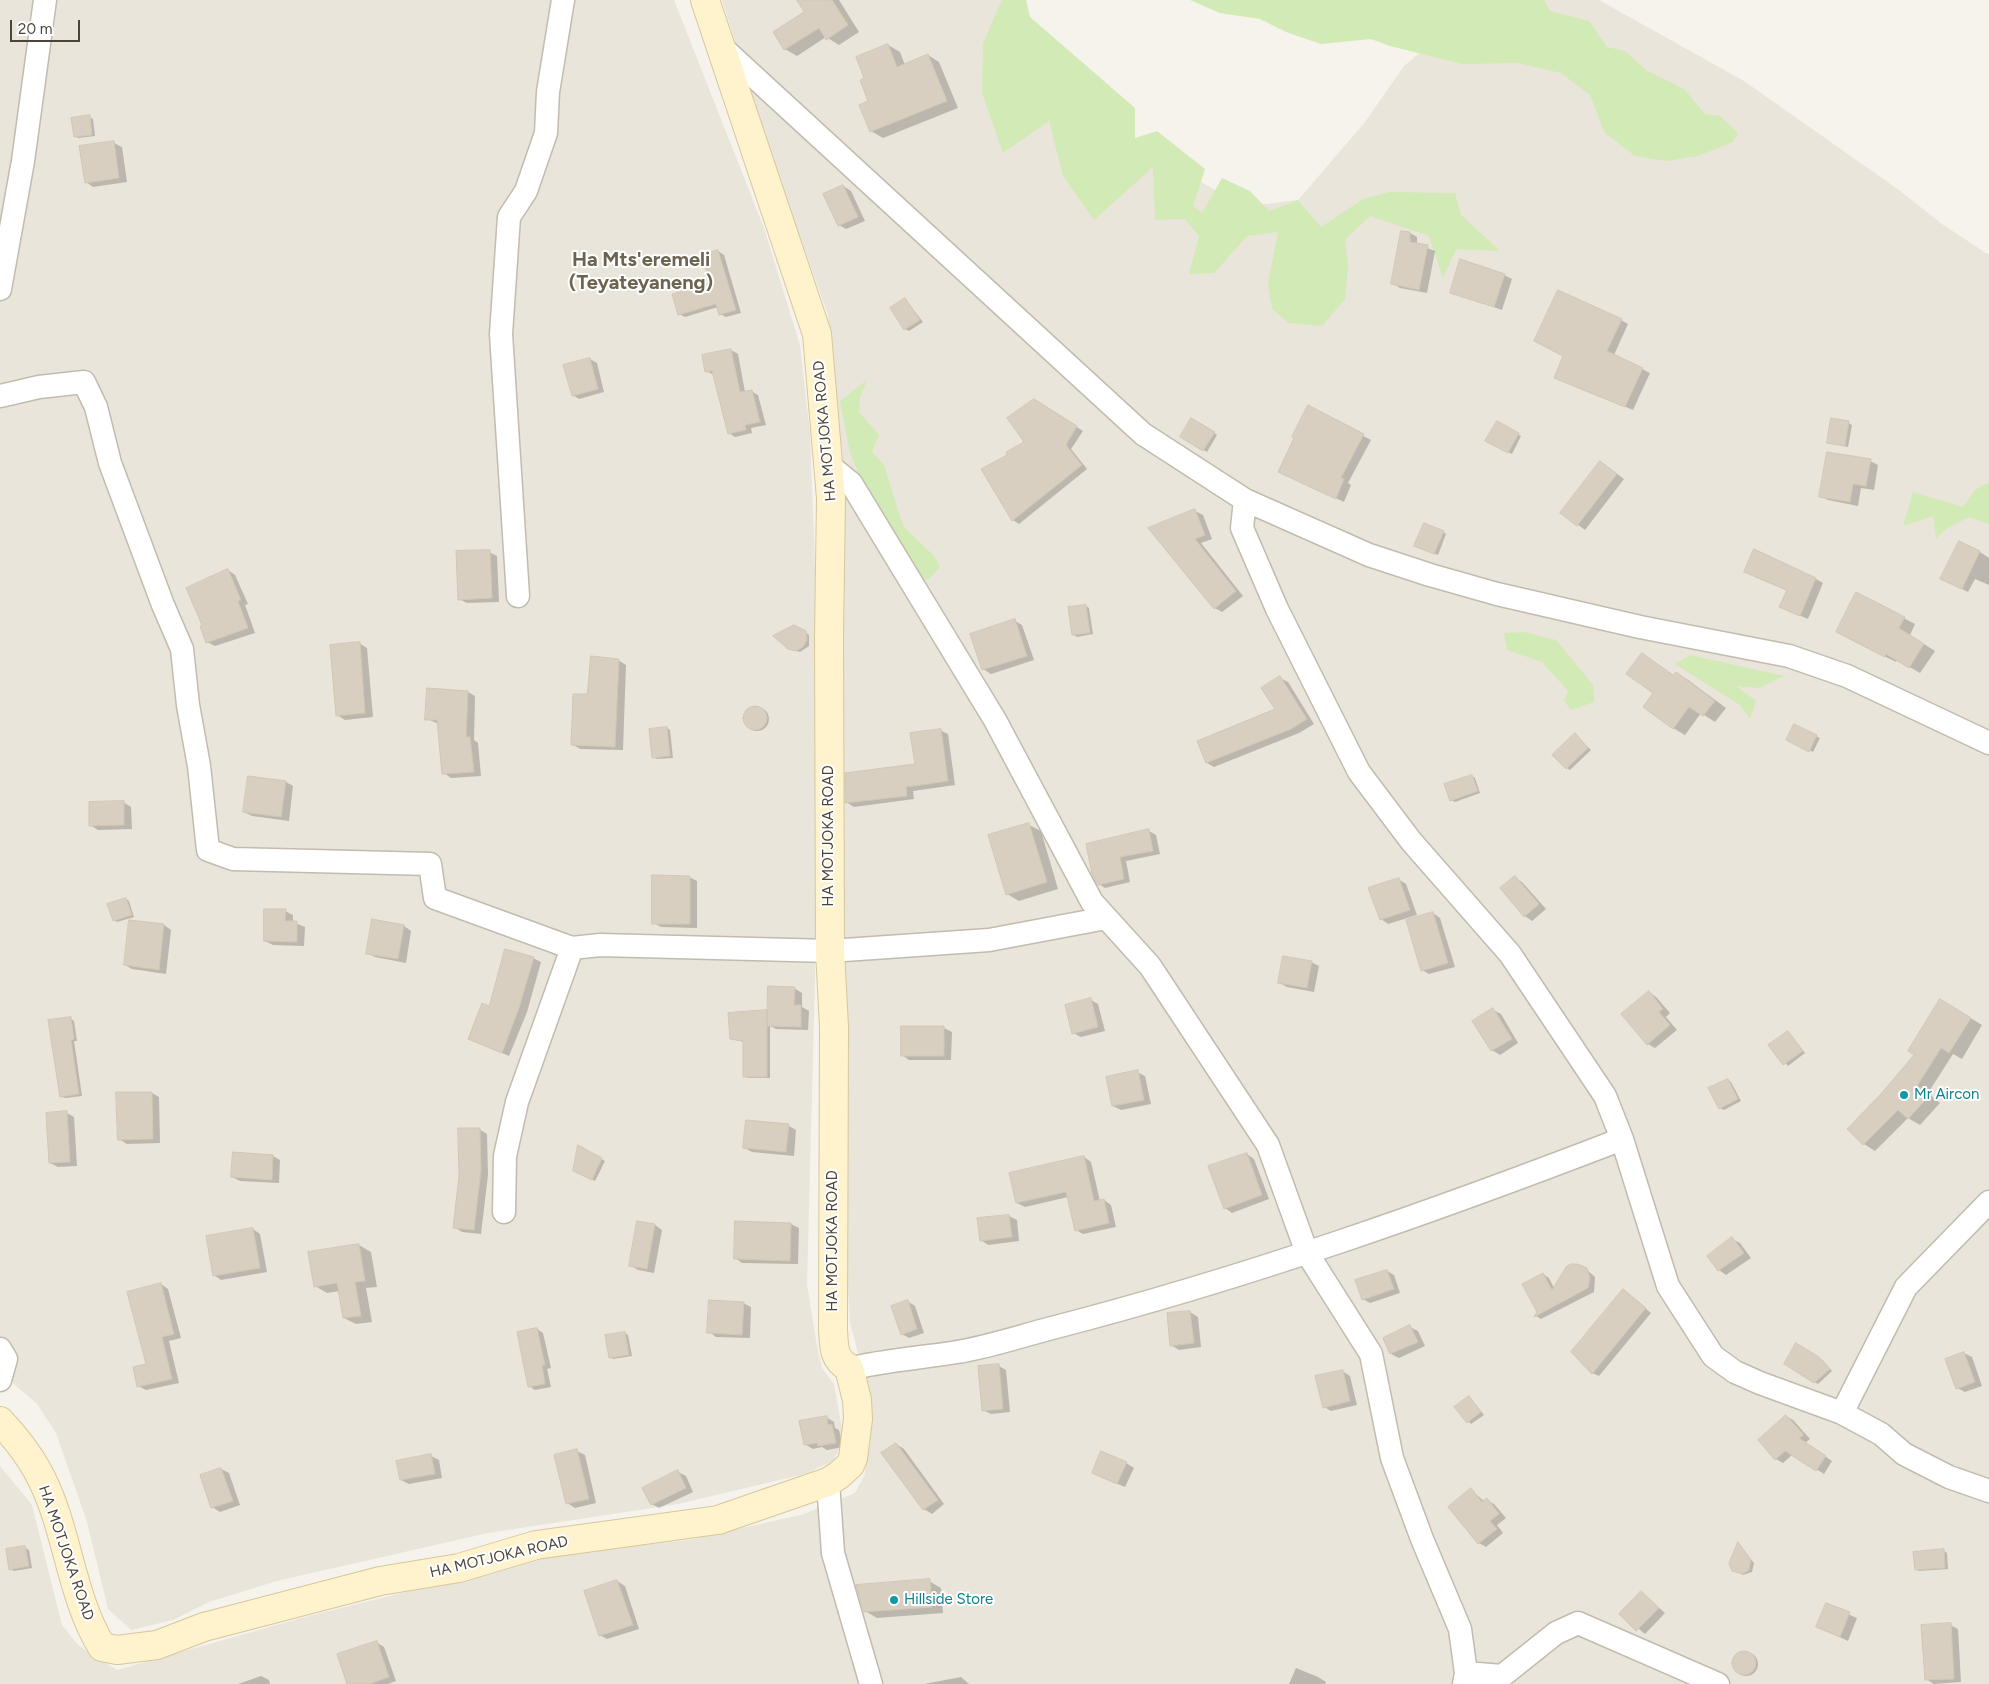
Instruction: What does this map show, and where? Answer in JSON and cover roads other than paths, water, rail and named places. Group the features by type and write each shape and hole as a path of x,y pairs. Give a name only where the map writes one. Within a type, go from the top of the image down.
{"street":[{"path":"0,289 23,161 45,0"},
{"path":"518,596 501,334 509,217 526,191 546,133 548,92 563,0"},
{"name":"HA MOTJOKA ROAD","path":"0,1421 19,1442 38,1471 56,1517 77,1590 92,1631 102,1646 117,1650 158,1645 212,1624 380,1581 459,1568 536,1545 718,1520 828,1482 840,1475 854,1458 858,1419 857,1400 849,1369 837,1358 834,1348 832,1114 834,1027 830,952 830,466 817,334 705,0"},
{"path":"717,38 725,50 1143,434 1245,500 1369,555 1430,575 1497,594 1631,625 1789,656 1847,676 1989,743"},
{"path":"0,396 39,387 84,382 96,407 110,463 163,605 182,649 188,705 199,766 208,850 233,859 430,864 435,898 572,948 600,945 830,952 989,940 1106,918"},
{"path":"830,466 851,483 995,720 1092,902 1150,966 1268,1144 1307,1253 1371,1354 1392,1458 1422,1539 1460,1629 1465,1679 1502,1676 1556,1633 1578,1623 1718,1684"},
{"path":"1245,500 1242,528 1277,609 1359,772 1411,841 1510,954 1605,1096 1622,1139 1668,1286 1713,1356 1743,1375 1842,1413 1881,1434 1904,1454 1949,1477 1989,1491"},
{"path":"504,1212 506,1156 517,1102 572,948"},
{"path":"849,1369 874,1363 959,1352 1035,1333 1218,1281 1307,1253 1514,1180 1622,1139"},
{"path":"1842,1413 1906,1287 1989,1202"},
{"path":"0,1349 6,1360 0,1380"},
{"path":"828,1482 833,1553 871,1684"}],"place":[{"name":"Mr Aircon","path":"1904,1095"},
{"name":"Hillside Store","path":"894,1600"}],"district":[{"name":"Ha Mts'eremeli (Teyateyaneng)","path":"641,272"}]}
